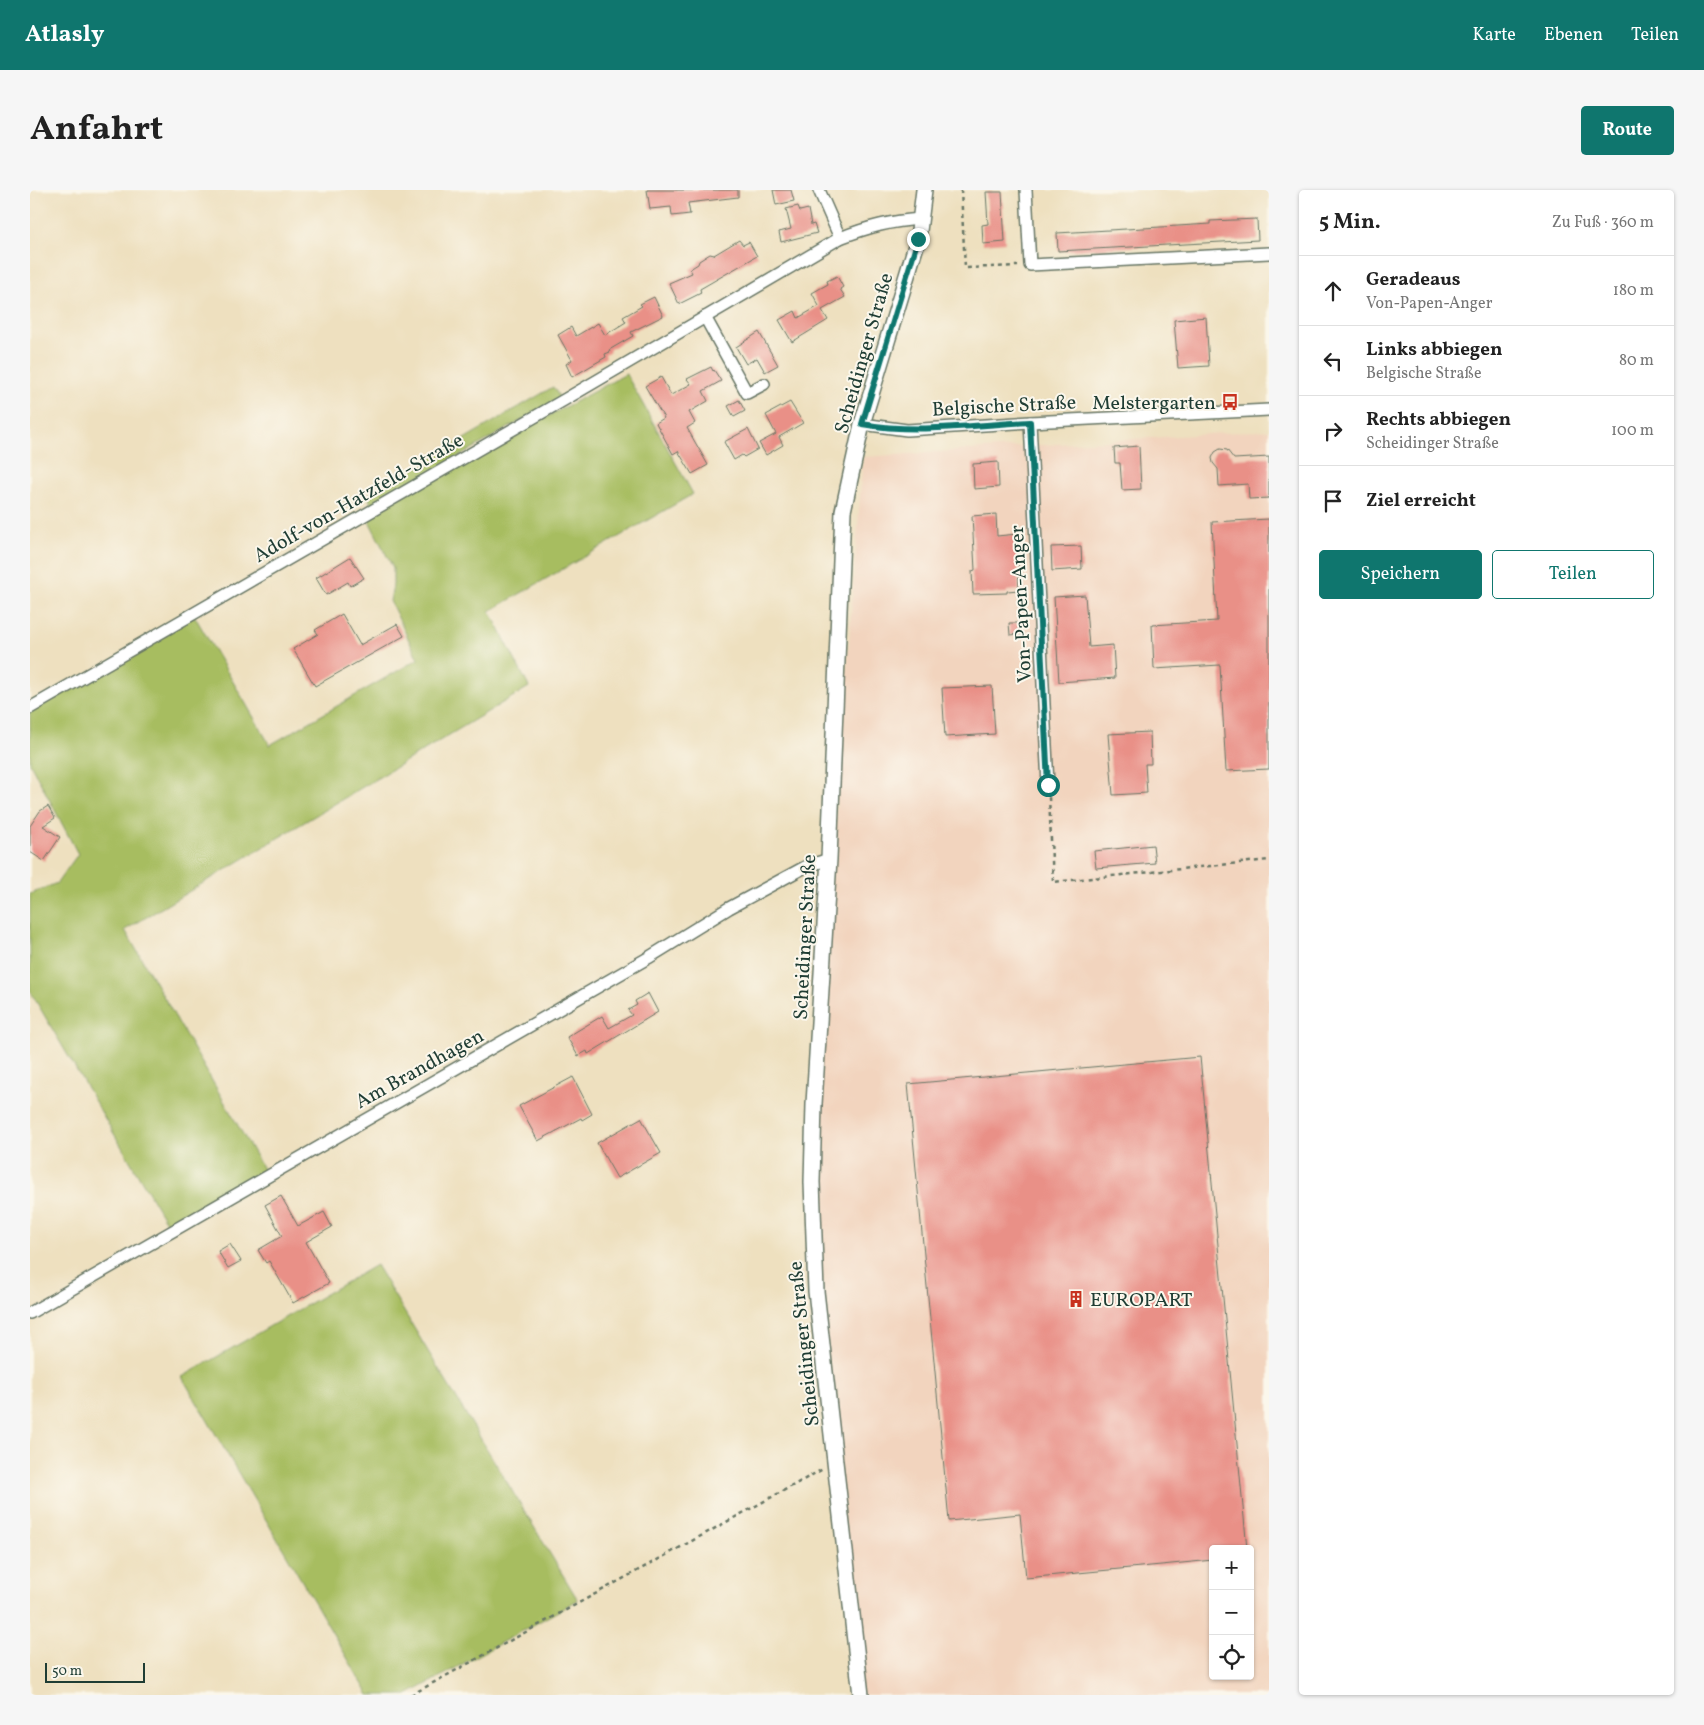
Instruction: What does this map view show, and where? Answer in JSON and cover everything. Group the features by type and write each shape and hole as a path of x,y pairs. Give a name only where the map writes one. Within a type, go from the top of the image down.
{"main road":[{"name":"Scheidinger Straße","path":"861,1695 816,1291 812,1182 814,1104 828,859 843,511 862,424 918,239 924,190"}],"street":[{"path":"819,190 840,238"},
{"path":"1026,190 1030,265 1269,253"},
{"name":"Adolf-von-Hatzfeld-Straße","path":"30,708 840,238 870,227 895,221 921,218"},
{"path":"705,317 747,393 764,384"},
{"name":"Belgische Straße","path":"862,424 907,430 1269,410"},
{"name":"Von-Papen-Anger","path":"1030,422 1048,785"},
{"name":"Am Brandhagen","path":"30,1313 639,963 729,908 805,867 828,859"}],"path":[{"path":"961,190 965,268 1030,265"},
{"path":"1048,785 1053,882 1269,860"},
{"path":"411,1695 836,1463"}],"shaded area":[{"path":"1269,430 1269,1695 861,1695 827,1376 814,1104 863,457"}],"green space":[{"path":"626,374 693,494 490,611 529,687 125,930 266,1174 170,1229 30,991 30,894 57,883 78,854 30,763 30,709 194,615 270,745 418,659 390,601 393,585 393,568 366,515"},
{"path":"553,387 560,398 372,507 368,495"},
{"path":"376,1265 578,1600 407,1695 369,1695 182,1377"}],"building":[{"path":"647,190 738,190 738,197 688,203 690,214 672,216 671,207 650,209"},
{"path":"773,190 791,190 794,201 776,205"},
{"path":"986,192 1002,192 1005,242 983,244 982,225 988,224"},
{"path":"798,206 800,211 808,209 811,225 814,224 817,233 781,242 779,232 791,229 786,209"},
{"path":"1257,219 1258,240 1058,251 1057,233 1210,224 1210,221"},
{"path":"739,240 743,245 749,242 757,256 700,289 701,293 679,304 669,283 692,273 690,269 698,264 699,261 710,254 714,255"},
{"path":"837,276 843,287 840,289 845,297 822,310 828,320 792,342 779,320 795,311 798,318 819,306 812,293 828,284 827,281"},
{"path":"654,297 663,316 631,332 633,336 609,350 610,352 605,354 606,357 572,377 566,364 572,360 558,335 571,327 576,336 598,323 605,335 626,322 623,317 642,306 640,304"},
{"path":"1206,317 1209,366 1178,368 1174,320"},
{"path":"759,332 778,365 765,372 757,358 746,364 736,347"},
{"path":"711,367 721,381 703,391 708,401 689,412 695,423 687,428 708,465 692,474 678,451 673,454 656,423 664,418 645,386 661,377 671,395 691,384 687,379"},
{"path":"739,400 745,411 734,417 728,406"},
{"path":"790,402 803,423 779,437 783,445 766,455 759,443 776,434 766,415"},
{"path":"748,429 758,449 734,460 724,442"},
{"path":"1139,446 1141,489 1122,490 1120,463 1115,463 1114,448"},
{"path":"1220,449 1227,450 1234,459 1269,457 1269,498 1249,499 1248,484 1219,486 1218,469 1213,463 1212,458 1215,452"},
{"path":"998,462 999,487 974,489 973,464"},
{"path":"996,514 997,536 1017,534 1019,590 1007,591 1007,593 973,594 972,571 975,570 972,516"},
{"path":"1269,519 1269,769 1226,771 1220,665 1154,669 1152,625 1217,621 1212,522"},
{"path":"1081,546 1082,569 1052,571 1051,547"},
{"path":"350,557 364,578 350,586 348,582 326,595 316,578"},
{"path":"1085,595 1089,647 1113,645 1115,678 1059,682 1054,597"},
{"path":"342,614 360,645 397,624 404,636 315,686 293,649 318,634 315,630"},
{"path":"1009,623 1020,623 1021,634 1010,635"},
{"path":"992,686 995,734 945,737 942,688"},
{"path":"1150,732 1151,764 1145,764 1147,793 1113,795 1108,734"},
{"path":"48,806 55,818 43,826 60,837 44,861 30,852 30,826 40,811"},
{"path":"1153,845 1155,863 1096,868 1094,851"},
{"path":"648,993 658,1012 588,1054 587,1051 578,1056 567,1037 602,1016 609,1028 632,1015 628,1010 637,1005 635,1001"},
{"name":"EUROPART","path":"1200,1057 1247,1545 1209,1545 1209,1560 1026,1578 1020,1514 949,1521 908,1084"},
{"path":"573,1077 592,1114 538,1141 519,1106"},
{"path":"641,1118 661,1153 617,1178 597,1143"},
{"path":"281,1196 298,1226 324,1212 332,1227 306,1242 329,1283 293,1303 269,1261 266,1263 258,1250 282,1236 265,1205"},
{"path":"230,1244 241,1261 228,1268 218,1251"}],"place":[{"name":"Melstergarten","path":"1230,402"},
{"name":"EUROPART","path":"1076,1299"}],"route":[{"path":"918,239 862,424 907,430 1030,422 1048,785"}]}
